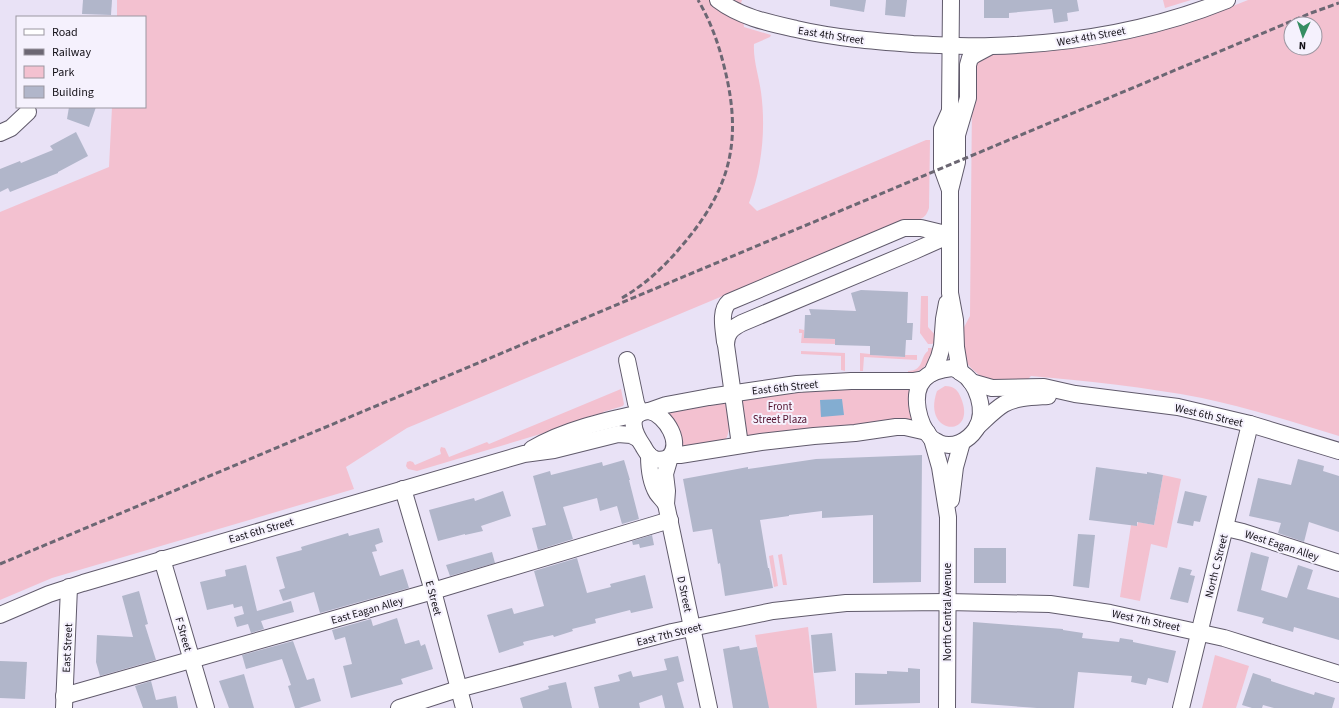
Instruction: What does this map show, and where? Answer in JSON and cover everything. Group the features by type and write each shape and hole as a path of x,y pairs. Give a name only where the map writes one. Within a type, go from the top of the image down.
{"street":[{"name":"East 4th Street","path":"718,0 725,6 746,15 777,25 817,34 864,41 951,46"},
{"path":"671,456 675,447 674,442 670,430 661,417 653,412 644,412 635,418 634,430 638,438 649,455 658,460 666,459 671,456 781,439 861,432 896,427 905,427 929,436 943,444 952,445 962,442 971,436 977,427 981,413 980,405 978,396 966,377 956,347 950,293 950,190 957,162 957,135 950,111 951,0"},
{"name":"West 4th Street","path":"951,46 991,46 1047,43 1086,38 1127,30 1173,18 1227,0"},
{"path":"957,135 968,98 968,65 970,58 974,54 991,46"},
{"path":"950,111 942,129 942,168 950,190"},
{"path":"0,133 10,128 28,112"},
{"path":"740,445 726,345 724,312 729,302 904,228 921,228 950,235"},
{"path":"726,345 726,338 730,331 742,323 950,235"},
{"path":"929,436 920,419 916,403 919,388 939,358 942,346 944,319 950,293"},
{"path":"627,360 636,403 644,412"},
{"path":"928,376 941,370 952,368 966,377"},
{"name":"East 6th Street","path":"524,454 551,439 593,425 672,404 732,393 797,384 913,380 928,376"},
{"name":"West 6th Street","path":"966,377 992,388 1044,387 1075,394 1178,408 1250,424 1339,451"},
{"name":"West 6th Street","path":"977,427 997,409 1006,404 1024,398 1075,394"},
{"name":"North C Street","path":"1181,708 1226,528 1250,424"},
{"name":"East 6th Street","path":"0,615 49,594 162,559 524,454 548,451 618,434 631,435 638,438"},
{"name":"North Central Avenue","path":"929,436 940,467 948,517"},
{"name":"North Central Avenue","path":"947,708 948,517 952,494 954,467 962,442"},
{"name":"D Street","path":"649,455 653,482 657,493 666,504"},
{"name":"D Street","path":"671,456 665,474 667,491 666,504 709,708"},
{"name":"E Street","path":"403,489 433,591 464,708"},
{"name":"East Eagan Alley","path":"64,702 192,661 670,520"},
{"name":"West Eagan Alley","path":"1226,528 1243,532 1339,563"},
{"name":"F Street","path":"162,559 206,708"},
{"name":"East Street","path":"64,702 69,588"},
{"name":"East 7th Street","path":"399,708 458,689 672,632 773,611 846,604 947,602"},
{"name":"West 7th Street","path":"947,602 1050,604 1110,613 1224,638 1339,674"}],"green space":[{"path":"117,0 742,0 741,3 744,27 771,35 770,37 754,44 754,56 762,106 763,134 760,162 749,203 757,211 926,140 930,140 929,208 927,213 922,218 902,221 407,428 346,467 354,489 52,578 0,600 0,212 109,167 112,108 146,108 146,16 117,16"},
{"path":"1163,0 1191,0 1165,8"},
{"path":"1248,0 1339,0 1339,436 1288,420 1181,394 1031,376 1026,381 1008,383 988,380 979,375 965,361 962,331 970,316 972,100 976,63 985,56 991,55 1063,49 1124,40 1196,19"},
{"path":"921,296 928,296 928,327 936,336 937,341 932,344 928,344 920,333"},
{"path":"799,329 804,330 804,338 835,339 835,344 801,343 802,333 799,333"},
{"path":"928,348 932,348 935,351 928,363 922,369 908,374 908,371 919,366 923,357 928,351"},
{"path":"801,351 845,353 845,371 841,370 841,356 801,354"},
{"path":"860,353 905,357 905,355 917,355 917,360 864,357 863,371 860,371"},
{"path":"945,386 955,389 961,398 964,411 962,421 957,426 949,427 942,424 936,417 934,406 937,391"},
{"name":"Front Street Plaza","path":"808,388 908,388 912,420 749,437 747,435 742,399"},
{"path":"621,389 624,404 623,406 603,412 604,415 417,471 408,469 406,466 407,462 413,462 415,465 441,454 441,447 445,448 449,457 487,442 489,444"},
{"path":"724,401 729,421 728,432 725,440 683,448 664,412"},
{"path":"1163,475 1181,479 1167,548 1151,544 1140,601 1120,597 1131,525 1137,526 1138,522 1154,525"},
{"path":"782,554 787,585 783,585 778,555"},
{"path":"773,555 778,586 774,587 769,556"},
{"path":"808,627 817,708 768,708 755,635"},
{"path":"1215,655 1249,666 1236,708 1202,708"}],"water":[{"path":"842,399 844,415 821,417 820,400"}],"building":[{"path":"83,0 112,0 111,15 82,14"},
{"path":"830,0 866,0 864,12 830,6"},
{"path":"886,0 907,0 905,17 885,15"},
{"path":"984,0 1077,0 1079,11 1067,13 1068,21 1054,23 1052,9 1009,13 1009,18 984,18"},
{"path":"69,108 96,108 89,127 67,119"},
{"path":"76,132 88,156 58,173 10,192 8,188 0,192 0,169 20,161 21,163 53,150 50,146"},
{"path":"861,290 908,292 907,323 913,323 912,340 906,340 905,357 870,355 870,346 835,345 835,339 804,338 805,315 811,315 809,309 856,311 851,293"},
{"path":"922,455 921,582 873,583 873,515 822,518 822,511 760,520 773,588 725,596 720,563 718,564 712,529 693,532 683,479 748,467 748,469 816,459"},
{"path":"1298,459 1324,466 1323,471 1339,476 1339,532 1309,522 1304,542 1278,533 1281,523 1249,516 1258,478 1291,485"},
{"path":"624,460 639,519 622,524 617,506 600,511 597,498 563,507 573,539 538,550 532,528 546,525 533,476 550,471 551,475 602,462 603,466"},
{"path":"1096,467 1163,475 1154,525 1137,522 1137,526 1089,520"},
{"path":"503,491 511,516 481,526 483,531 438,541 429,510 474,498 475,501"},
{"path":"1185,491 1207,496 1200,522 1194,521 1193,526 1177,523"},
{"path":"379,528 383,542 375,545 377,551 372,552 380,576 403,569 409,588 320,613 314,592 283,601 279,590 285,588 276,557 302,550 301,547 348,533 349,536"},
{"path":"1078,534 1095,535 1089,588 1073,586"},
{"path":"652,535 654,545 640,548 639,544 633,545 632,541"},
{"path":"974,548 1006,548 1006,583 974,583"},
{"path":"492,552 495,563 450,576 446,565"},
{"path":"1251,552 1269,557 1261,590 1287,598 1298,565 1313,570 1307,589 1339,598 1339,640 1294,627 1293,632 1262,623 1264,618 1237,611"},
{"path":"577,558 587,593 611,587 610,584 645,575 653,608 631,613 630,610 595,619 596,623 572,629 573,631 554,637 553,635 523,642 524,645 499,653 487,615 512,608 514,614 544,606 534,571"},
{"path":"246,565 257,611 291,601 294,612 261,621 264,629 251,633 248,624 237,627 234,617 244,614 242,606 234,608 233,604 207,610 200,582 226,576 225,570"},
{"path":"1179,567 1192,570 1190,575 1195,576 1188,603 1170,599"},
{"path":"139,591 148,624 145,625 156,660 100,676 96,662 97,635 133,637 122,596"},
{"path":"397,618 405,644 419,640 421,646 425,644 433,669 401,679 403,684 351,698 343,666 352,664 345,637 335,640 332,630 371,619 373,626"},
{"path":"973,622 1063,629 1083,633 1082,638 1119,642 1120,638 1176,651 1168,683 1148,678 1146,685 1131,682 1132,676 1078,672 1074,708 1037,708 971,703"},
{"path":"832,633 836,671 814,673 811,635"},
{"path":"293,641 307,680 314,678 321,701 299,708 295,708 288,686 291,685 282,659 246,669 242,655"},
{"path":"739,646 740,650 757,647 769,708 733,708 723,649"},
{"path":"678,656 684,681 677,683 684,708 665,708 662,695 639,703 640,708 599,708 594,687 620,681 618,675 631,671 633,677 667,670 664,659"},
{"path":"0,661 27,662 25,699 0,698"},
{"path":"908,668 920,669 920,703 855,705 855,673 887,674 887,671 908,672"},
{"path":"1253,673 1271,679 1271,681 1314,695 1315,692 1335,698 1332,708 1274,708 1263,705 1262,708 1252,708 1242,705"},
{"path":"244,674 254,708 229,708 219,681"},
{"path":"151,681 156,700 176,696 178,708 143,708 135,686"},
{"path":"566,682 572,708 523,708 520,698 549,689 548,686"}],"railway":[{"path":"622,298 638,288 660,269 696,228 710,207 728,166 732,144 730,97 725,70 717,43 711,25 698,0"},
{"path":"0,564 1311,13 1339,3"}]}
